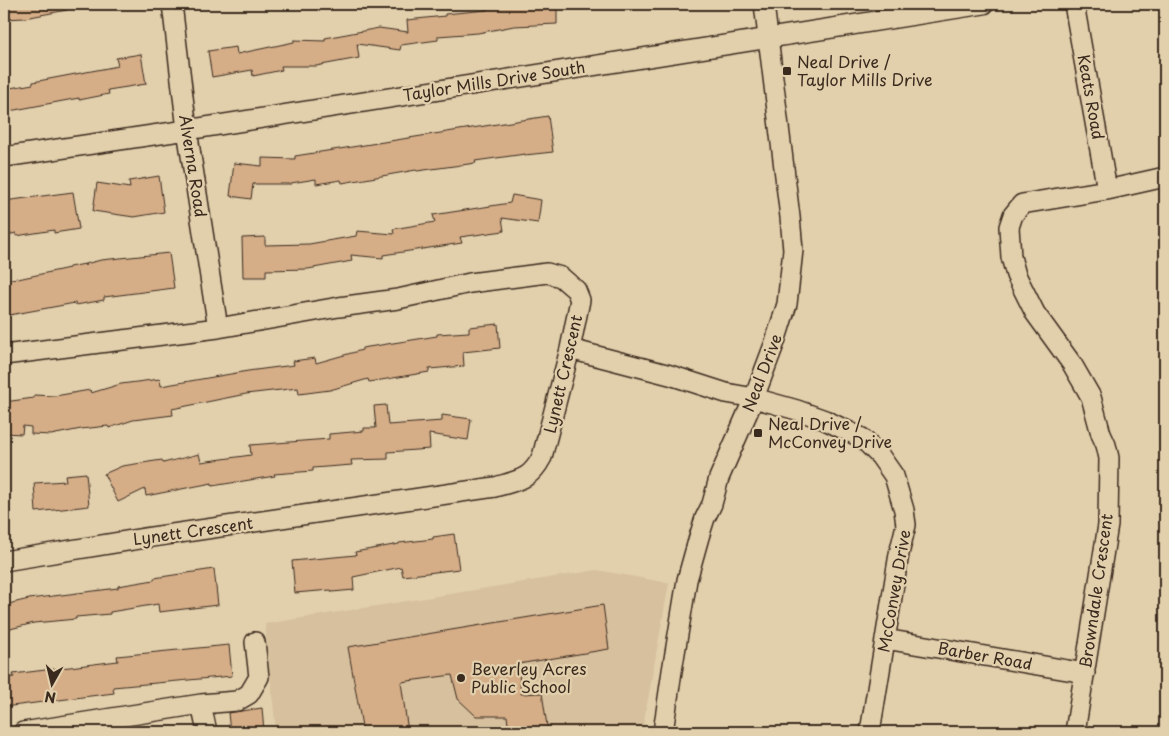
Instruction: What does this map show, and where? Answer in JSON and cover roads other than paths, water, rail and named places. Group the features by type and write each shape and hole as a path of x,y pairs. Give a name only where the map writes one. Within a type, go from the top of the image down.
{"street":[{"name":"Alverna Road","path":"172,4 188,130 218,328"},
{"name":"Neal Drive","path":"663,732 687,580 719,478 776,342 787,304 793,250 764,4"},
{"name":"Taylor Mills Drive South","path":"4,157 188,130 984,4"},
{"name":"Keats Road","path":"1074,4 1107,190"},
{"name":"Browndale Crescent","path":"1075,732 1108,525 1109,458 1106,445 1100,434 1091,397 1072,364 1035,313 1016,275 1011,257 1009,227 1013,215 1022,204 1107,190 1165,177"},
{"name":"Lynett Crescent","path":"4,355 218,328 398,299 470,283 547,273 561,278 576,290 580,300 570,349 542,457 535,471 518,480 495,487 145,538 4,561"},
{"name":"McConvey Drive","path":"570,349 670,375 726,393 754,398 825,420 862,438 880,456 894,476 904,510 906,525 899,554 870,732"},
{"name":"Barber Road","path":"885,639 1085,673"},
{"path":"23,732 201,704 237,701 249,694 259,677 255,642"},
{"path":"201,704 207,732"}],"place":[{"name":"Neal Drive / Taylor Mills Drive","path":"787,71"},
{"name":"Neal Drive / McConvey Drive","path":"758,433"},
{"name":"Beverley Acres Public School","path":"461,678"}]}
